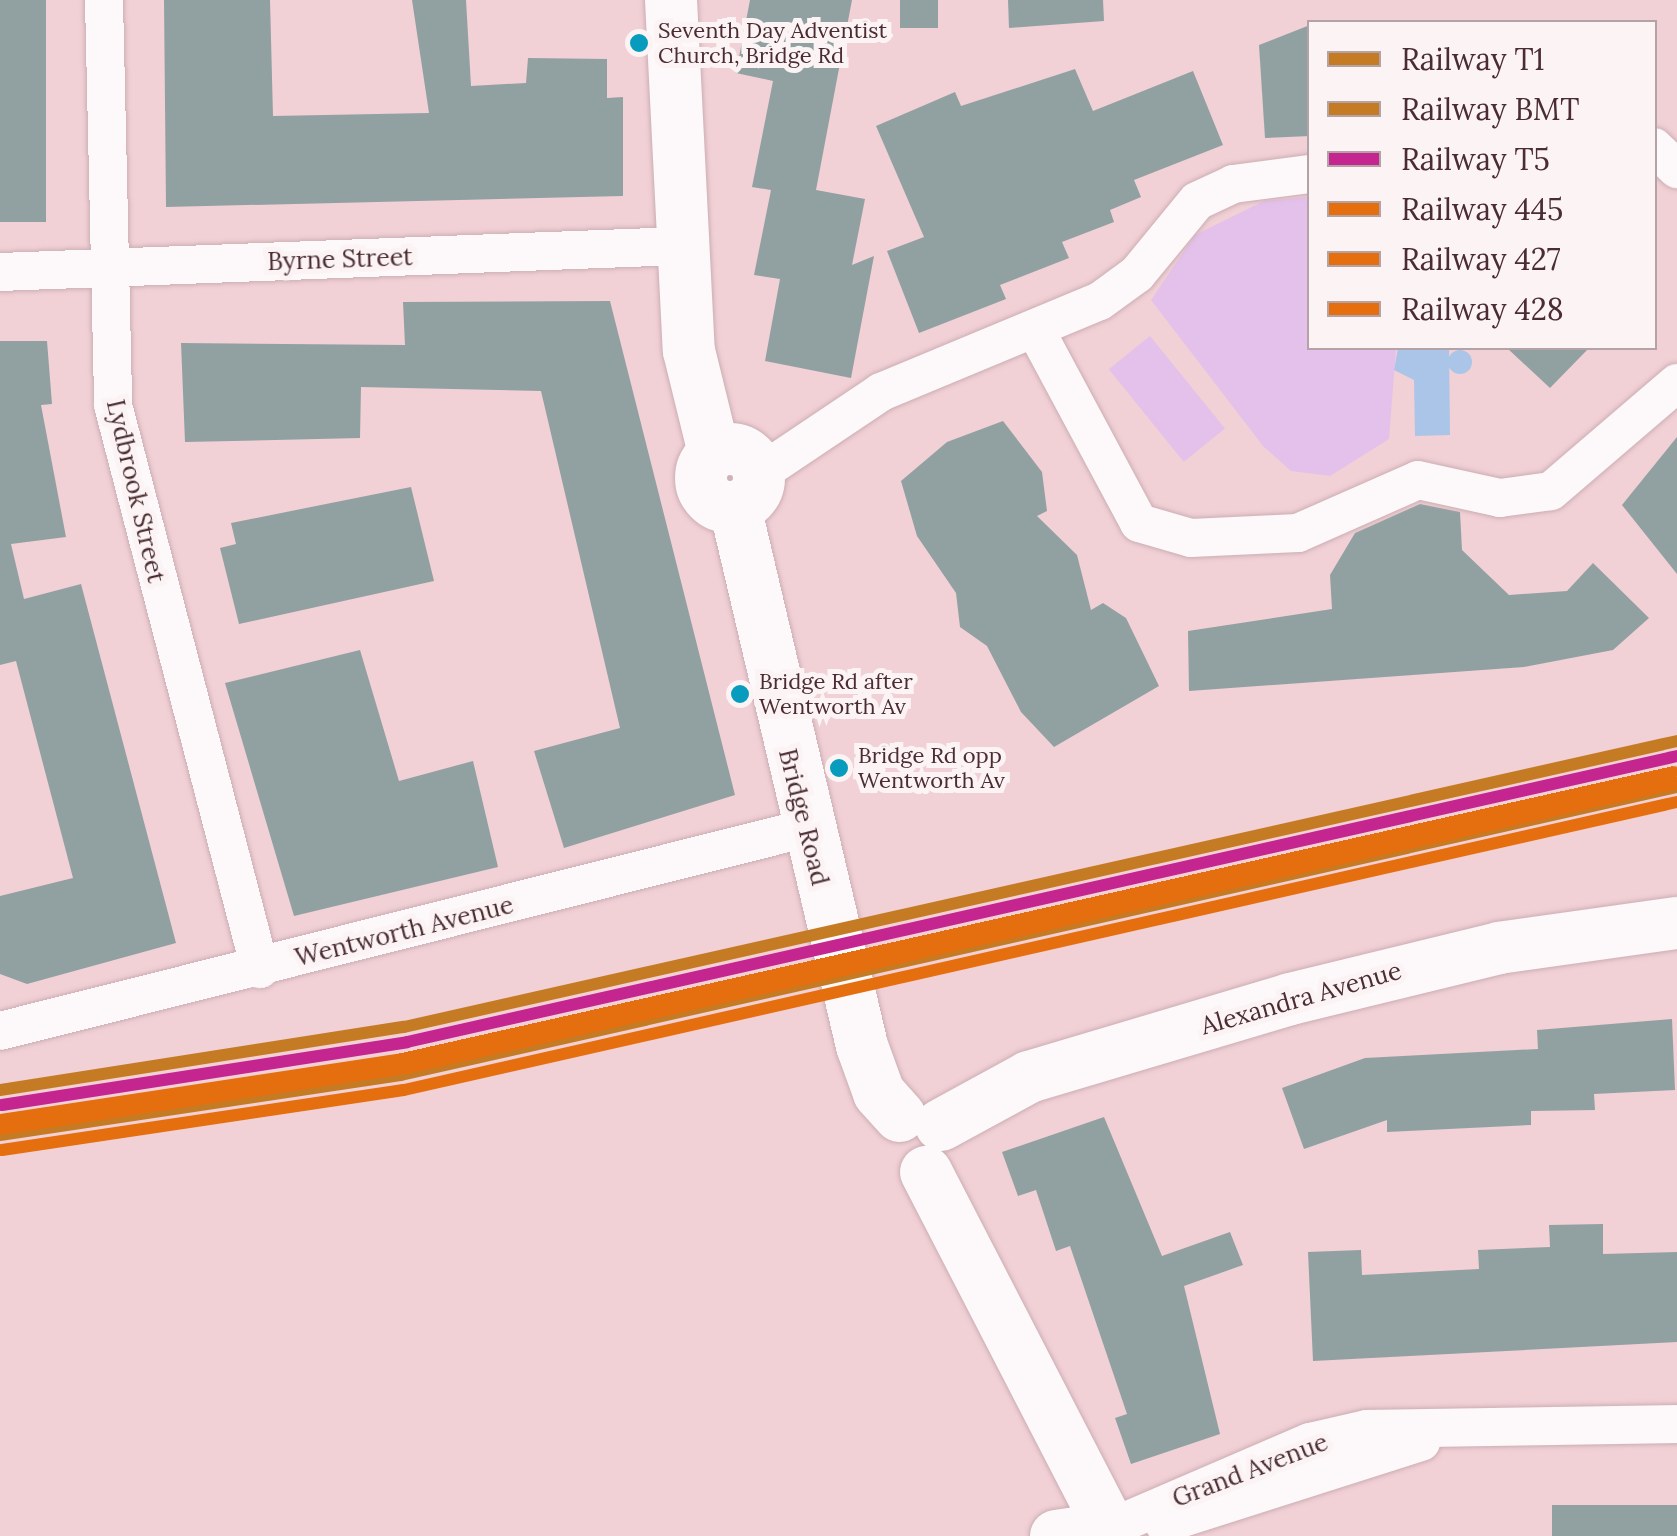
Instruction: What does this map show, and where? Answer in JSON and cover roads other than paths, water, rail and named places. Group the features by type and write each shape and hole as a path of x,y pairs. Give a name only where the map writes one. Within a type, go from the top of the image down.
{"street":[{"name":"Lydbrook Street","path":"104,0 113,405 124,462 260,969"},
{"name":"Bridge Road","path":"671,0 680,246 689,351 736,478 807,828 862,1046 879,1093 922,1138 1112,1532"},
{"path":"1657,150 1677,169"},
{"path":"736,478 880,392 1035,329 1137,274 1197,201 1232,184 1307,174"},
{"name":"Byrne Street","path":"0,272 680,246"},
{"path":"1035,329 1139,523 1178,536 1298,534 1418,480 1527,498 1572,480 1677,383"},
{"name":"Wentworth Avenue","path":"0,1031 260,969 807,828"},
{"name":"Alexandra Avenue","path":"922,1138 1029,1077 1290,999 1499,948 1677,923"},
{"name":"Grand Avenue","path":"1112,1532 1310,1442 1366,1429 1458,1432 1677,1424"},
{"path":"1056,1536 1112,1532"}],"water":[{"path":"1398,350 1449,350 1450,435 1415,436 1414,380 1394,370"},
{"path":"1460,350 1469,353 1469,371 1460,374 1451,371 1448,362 1451,353"}],"rail line":[{"name":"T1","path":"0,1090 404,1027 1677,741"},
{"name":"T5","path":"2,1105 407,1042 1677,756"},
{"name":"427","path":"0,1120 398,1060 1674,772"},
{"name":"428","path":"2,1129 407,1068 1677,783"},
{"name":"BMT","path":"0,1135 401,1075 1677,787"},
{"name":"445","path":"2,1150 404,1090 1677,802"}],"place":[{"name":"Seventh Day Adventist Church, Bridge Rd","path":"639,43"},
{"name":"Bridge Rd after Wentworth Av","path":"740,694"},
{"name":"Bridge Rd opp Wentworth Av","path":"839,768"}]}
